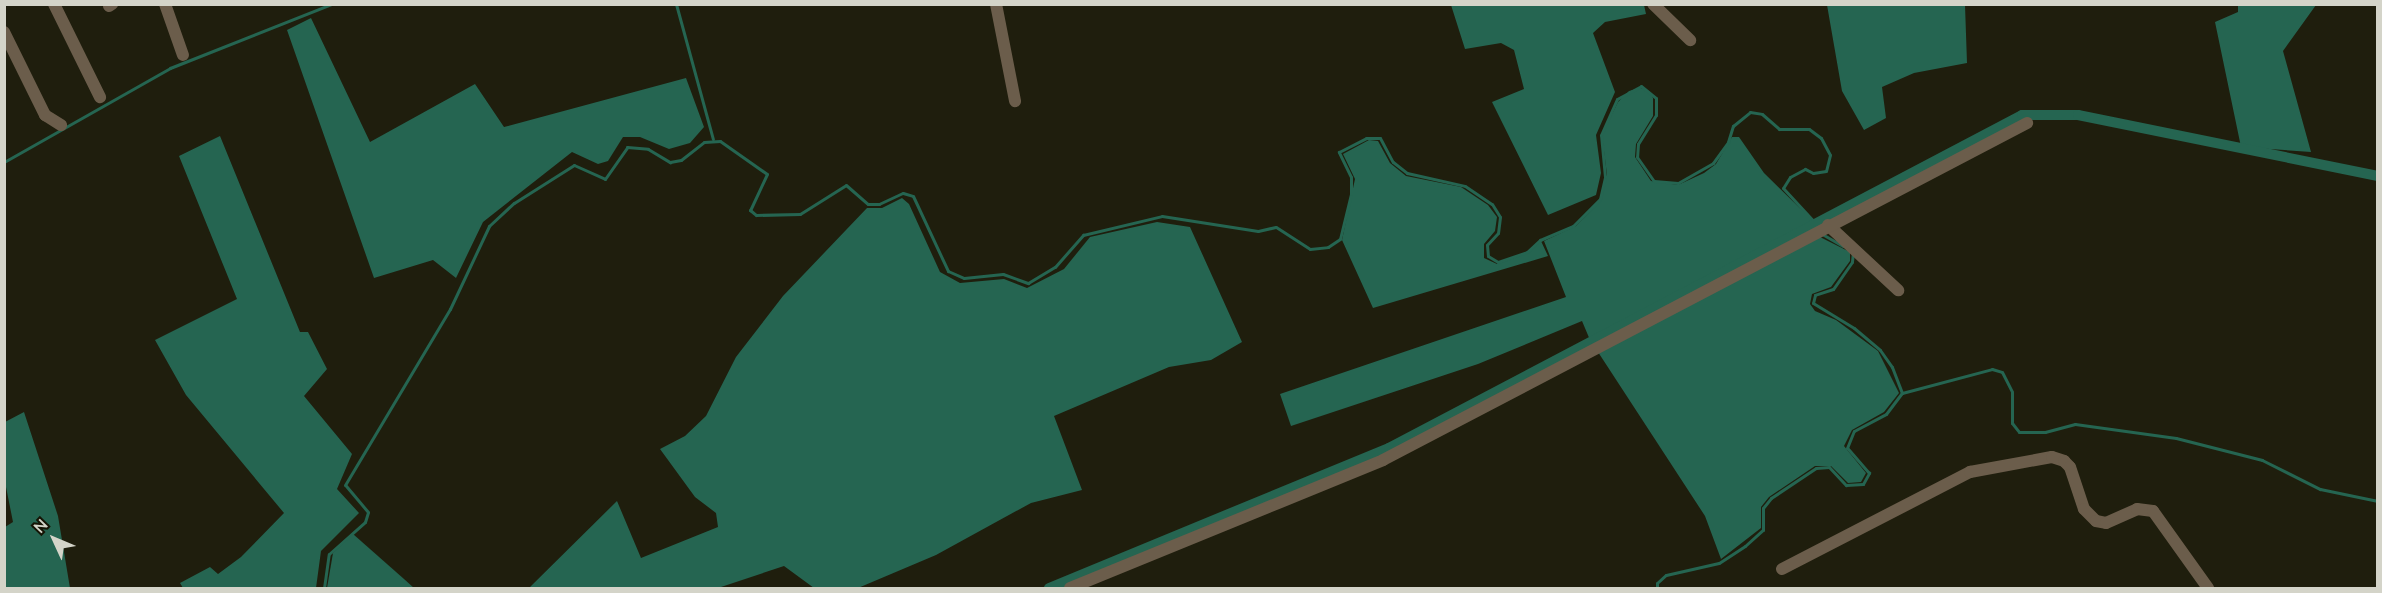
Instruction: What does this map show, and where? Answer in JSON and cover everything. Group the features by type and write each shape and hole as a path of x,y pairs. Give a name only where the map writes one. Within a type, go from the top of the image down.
{"street":[{"path":"54,4 100,97"},
{"path":"165,4 183,55"},
{"path":"996,4 1015,101"},
{"path":"1653,4 1690,40"},
{"path":"4,32 45,115 61,125"},
{"path":"1070,588 1383,460 2027,123"},
{"path":"1822,229 1898,290"},
{"path":"1782,568 1970,472 2052,457 2064,461 2070,467 2084,509 2097,521 2106,523 2137,509 2153,511 2208,588"}],"shaded area":[{"path":"1451,5 1644,5 1646,14 1605,22 1593,33 1615,92 1596,135 1601,173 1596,195 1548,215 1492,102 1524,89 1514,50 1501,43 1465,49"},
{"path":"1827,5 1965,5 1967,63 1914,73 1882,87 1886,118 1864,130 1842,91"},
{"path":"2238,5 2316,5 2283,51 2311,152 2241,147 2215,22 2238,12"},
{"path":"311,18 370,142 475,84 504,127 686,78 704,127 690,143 669,149 640,137 623,137 608,161 598,164 572,152 483,222 456,278 433,260 374,278 287,30"},
{"path":"1640,88 1649,91 1653,98 1653,116 1636,144 1635,157 1651,181 1678,185 1704,173 1716,164 1732,137 1739,137 1764,173 1814,222 1590,340 1582,321 1478,364 1291,426 1280,394 1566,297 1544,241 1576,226 1600,201 1607,175 1602,135 1618,102 1629,91"},
{"path":"220,136 300,332 308,332 327,369 304,396 352,454 337,489 359,513 321,551 316,588 183,588 180,583 210,567 218,574 241,557 284,513 186,395 155,340 237,299 179,156"},
{"path":"1369,140 1378,141 1390,163 1406,176 1461,187 1488,205 1497,217 1495,231 1484,244 1484,258 1497,264 1528,253 1541,241 1548,256 1373,308 1342,240 1355,179 1343,154"},
{"path":"902,198 909,204 940,272 960,283 1004,279 1027,288 1064,269 1090,237 1157,222 1190,227 1242,342 1211,360 1169,367 1054,416 1082,490 1031,503 936,555 858,588 814,588 784,566 718,588 529,588 617,501 641,558 718,527 716,513 695,497 660,449 685,436 706,416 736,357 783,296 867,208 882,208"},
{"path":"1816,235 1850,252 1850,261 1831,287 1812,294 1810,304 1815,311 1836,320 1878,351 1899,393 1884,412 1852,430 1844,446 1866,473 1861,482 1848,483 1831,466 1815,466 1769,497 1761,507 1761,528 1721,559 1705,516 1598,352"},
{"path":"24,412 58,516 70,588 5,588 5,527 13,522 5,482 5,422"},
{"path":"353,534 414,588 327,588 333,553"}],"waterway":[{"path":"4,162 170,68 332,4"},
{"path":"676,4 713,139"},
{"path":"324,588 329,554 365,522 368,512 345,485 450,309 489,226 514,203 574,165 605,179 627,147 648,149 670,162 681,160 704,142 720,141 767,174 750,210 756,215 800,214 846,185 868,204 879,204 903,193 913,196 948,271 964,278 1003,274 1028,283 1055,267 1083,235 1162,216 1258,231 1276,227 1310,249 1328,247 1340,239 1351,194 1351,177 1339,152 1366,138 1380,138 1393,162 1407,173 1465,186 1492,204 1500,217 1498,233 1487,245 1488,256 1498,262 1527,252 1540,240 1573,226 1600,199 1605,177 1601,135 1617,99 1641,86 1656,98 1656,115 1638,144 1637,157 1654,181 1678,183 1713,163 1728,142 1733,126 1750,112 1762,114 1779,129 1809,129 1821,138 1830,155 1826,171 1813,173 1805,169 1790,177 1783,188 1819,227"},
{"path":"1049,588 1389,448 2022,115 2078,115 2378,176"},
{"path":"1822,234 1843,246"},
{"path":"1853,252 1852,262 1833,289 1815,295 1813,303 1854,328 1880,350 1892,367 1902,393"},
{"path":"1657,588 1657,583 1666,575 1719,563 1745,546 1763,530 1763,508 1771,498 1816,468 1829,467 1846,485 1863,484 1869,473 1847,448 1854,431 1886,414 1902,393 1992,369 2002,372 2012,392 2012,423 2019,432 2045,432 2075,424 2176,438 2262,460 2320,489 2378,501"}]}
